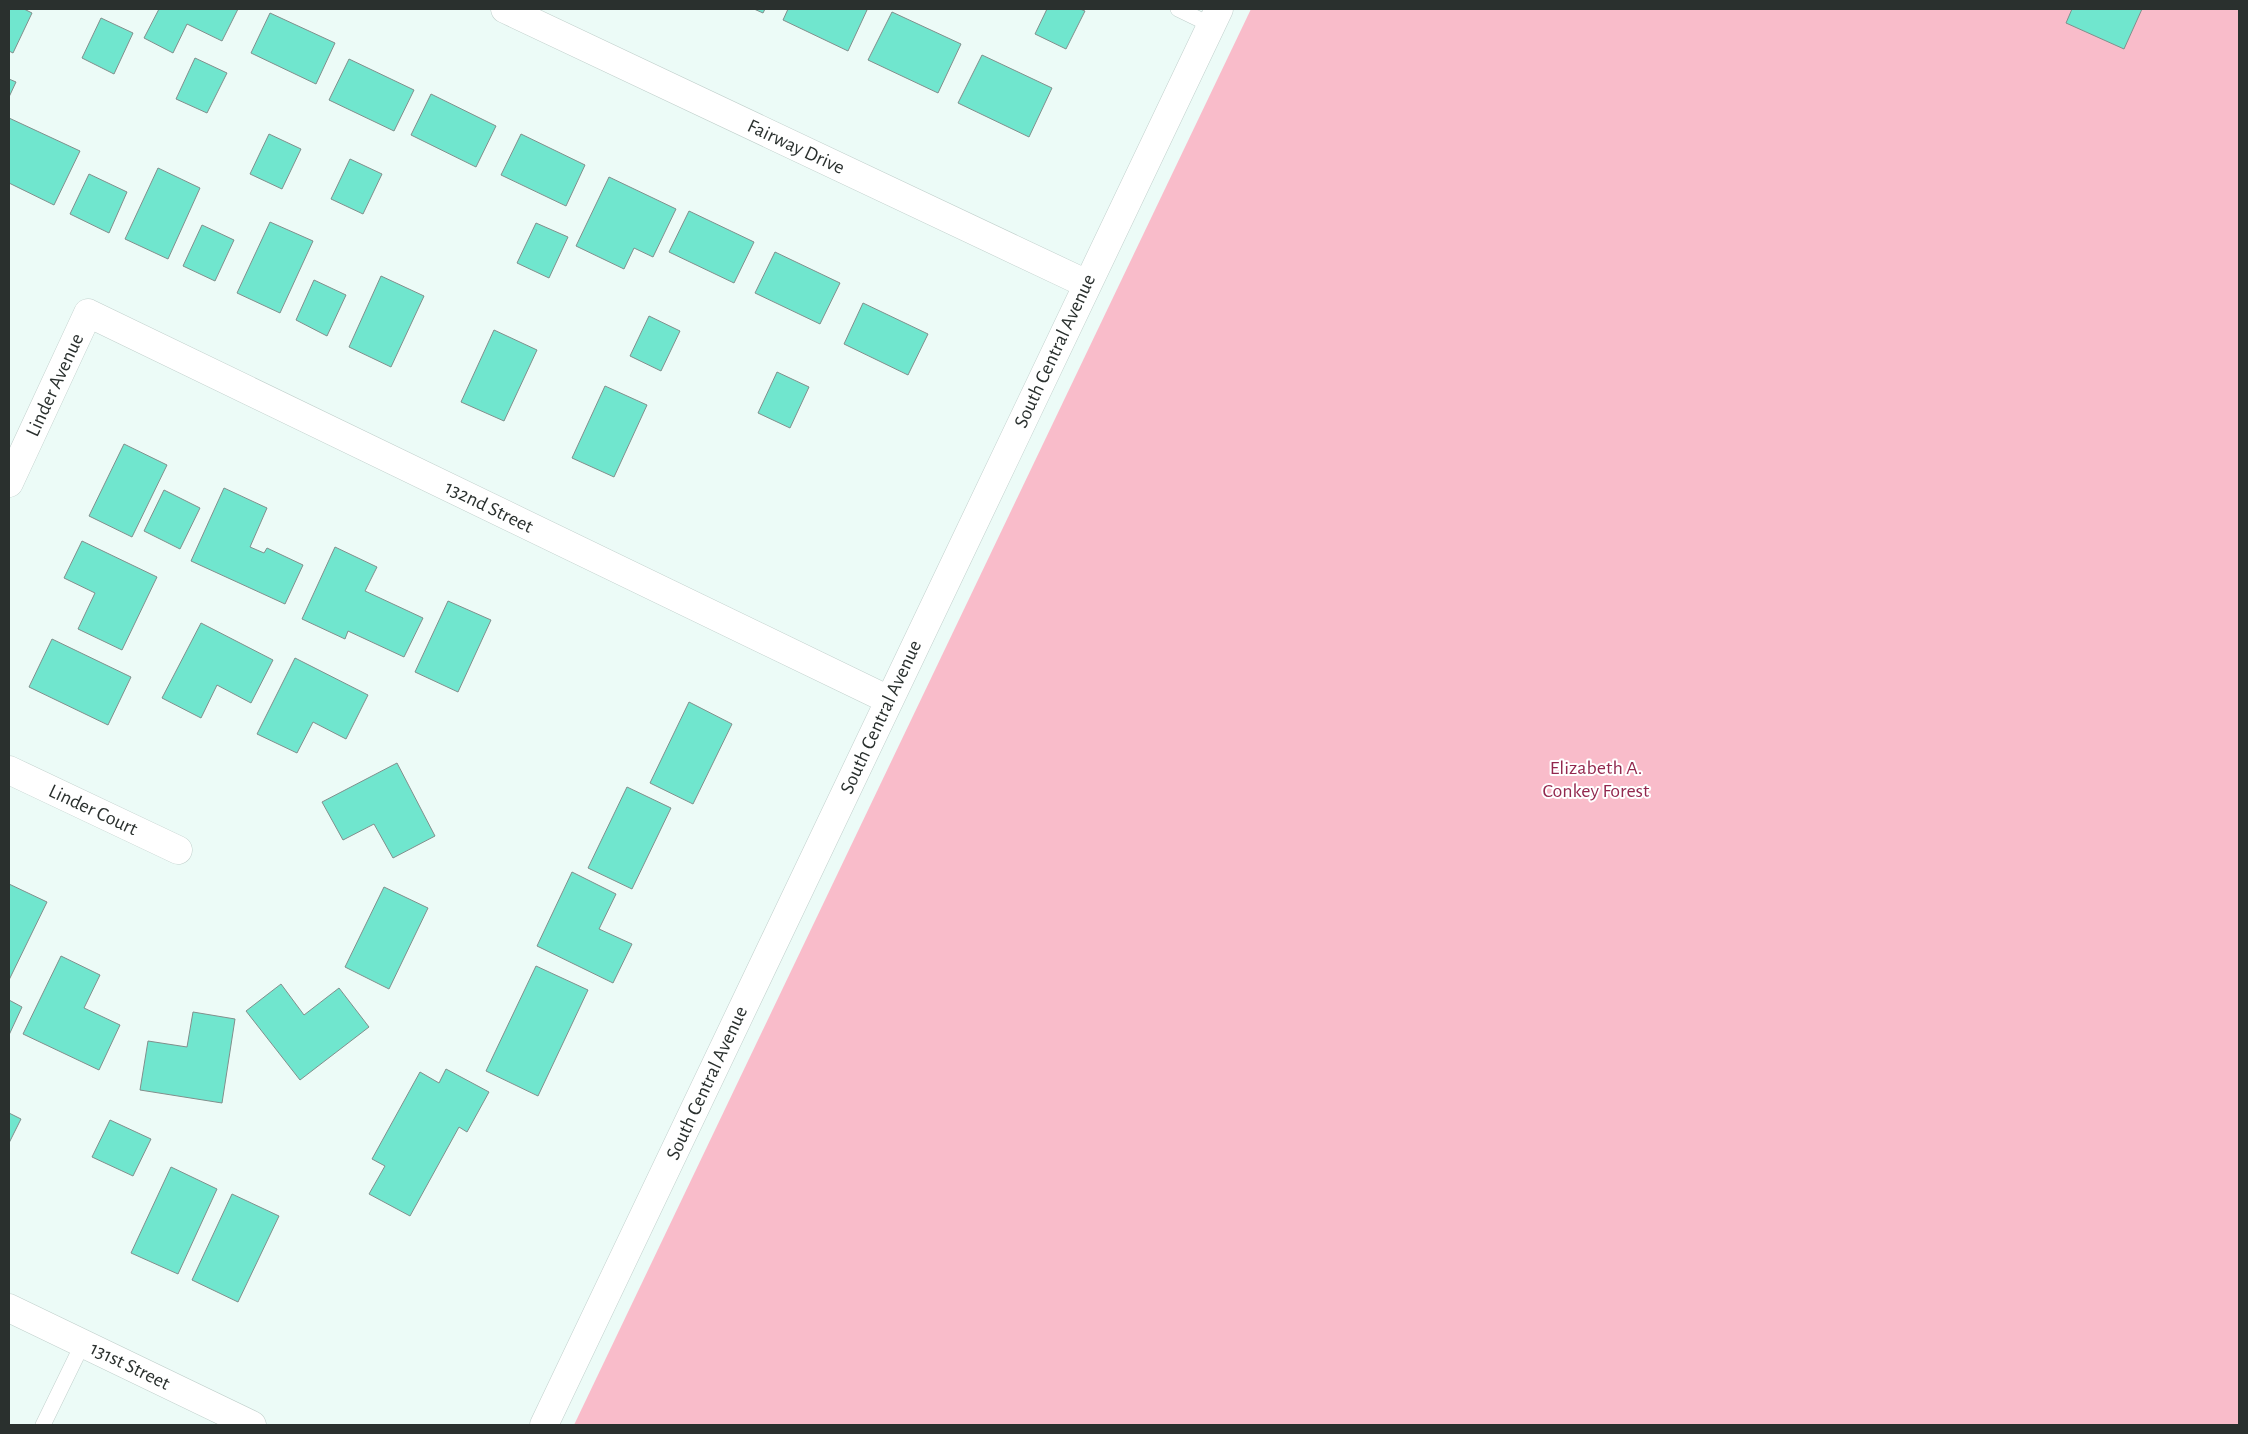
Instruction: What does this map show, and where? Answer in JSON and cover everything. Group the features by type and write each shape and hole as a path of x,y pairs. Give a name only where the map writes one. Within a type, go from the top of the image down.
{"street":[{"name":"Fairway Drive","path":"505,9 1087,284"},
{"name":"South Central Avenue","path":"544,1425 1215,17"},
{"name":"132nd Street","path":"88,313 889,700"},
{"name":"Linder Avenue","path":"9,483 88,313"},
{"name":"Linder Court","path":"9,770 178,850"},
{"name":"131st Street","path":"9,1308 252,1425"}],"lane":[{"path":"1178,9 1215,17"},
{"path":"43,1425 83,1343"}],"green space":[{"name":"Elizabeth A. Conkey Forest","path":"1251,9 2239,9 2239,1425 574,1425"}],"building":[{"path":"9,9 24,9 32,13 13,53 9,51"},
{"path":"159,9 238,9 222,41 187,24 173,53 144,38"},
{"path":"754,9 765,9 763,13"},
{"path":"788,9 867,10 848,51 783,20"},
{"path":"1047,9 1080,9 1085,11 1066,49 1035,34"},
{"path":"2072,9 2142,9 2124,49 2066,23"},
{"path":"892,12 961,44 938,93 868,60"},
{"path":"270,13 335,43 316,84 251,53"},
{"path":"101,18 133,33 114,74 82,58"},
{"path":"982,55 1052,88 1029,137 958,103"},
{"path":"195,58 227,73 207,113 176,99"},
{"path":"349,59 414,90 394,131 329,100"},
{"path":"9,79 16,82 9,97"},
{"path":"431,94 496,126 476,167 411,135"},
{"path":"9,118 80,151 54,205 9,183"},
{"path":"269,134 301,149 282,189 250,174"},
{"path":"521,134 585,165 566,206 501,175"},
{"path":"350,159 382,174 363,214 331,199"},
{"path":"158,168 200,188 168,259 125,239"},
{"path":"89,174 127,192 109,233 70,214"},
{"path":"609,177 676,209 653,257 634,248 624,269 576,246"},
{"path":"689,211 754,242 734,283 669,252"},
{"path":"270,222 313,241 280,313 237,293"},
{"path":"536,223 568,237 549,278 517,263"},
{"path":"202,225 234,240 215,281 183,266"},
{"path":"775,252 840,283 820,324 755,293"},
{"path":"381,276 424,296 391,367 349,347"},
{"path":"314,280 346,295 327,336 296,320"},
{"path":"863,303 928,334 908,375 844,344"},
{"path":"649,316 680,331 661,371 630,356"},
{"path":"494,330 537,350 504,421 461,402"},
{"path":"777,372 809,387 790,428 758,413"},
{"path":"605,386 647,405 614,477 572,458"},
{"path":"124,444 167,465 132,537 89,516"},
{"path":"224,488 267,508 250,547 264,553 267,548 303,565 285,604 191,561"},
{"path":"164,490 200,508 180,549 144,531"},
{"path":"82,541 157,577 122,650 78,629 95,593 64,578"},
{"path":"335,547 377,567 365,591 423,618 404,657 348,631 345,639 302,619"},
{"path":"448,601 491,620 458,692 415,672"},
{"path":"201,623 273,660 251,703 217,685 201,718 162,698"},
{"path":"52,639 131,677 108,725 29,687"},
{"path":"295,658 368,695 346,739 313,722 297,753 257,734"},
{"path":"689,702 732,724 693,804 650,783"},
{"path":"397,763 435,836 393,858 374,824 343,840 322,802"},
{"path":"627,787 671,808 632,889 588,868"},
{"path":"572,872 616,894 599,929 632,944 613,983 537,946"},
{"path":"9,884 47,902 9,980"},
{"path":"384,887 428,908 389,989 345,967"},
{"path":"61,956 100,975 84,1008 120,1025 99,1070 23,1034"},
{"path":"536,966 588,990 538,1096 486,1071"},
{"path":"281,984 304,1015 339,988 369,1027 300,1080 246,1011"},
{"path":"9,1000 22,1007 9,1035"},
{"path":"193,1012 235,1019 222,1103 140,1090 148,1041 187,1047"},
{"path":"446,1069 489,1092 467,1132 459,1127 410,1216 369,1194 385,1166 372,1159 420,1072 439,1083"},
{"path":"9,1113 21,1119 9,1143"},
{"path":"110,1120 151,1139 133,1176 92,1157"},
{"path":"171,1167 217,1189 178,1274 131,1253"},
{"path":"232,1194 279,1216 238,1302 192,1280"}]}
